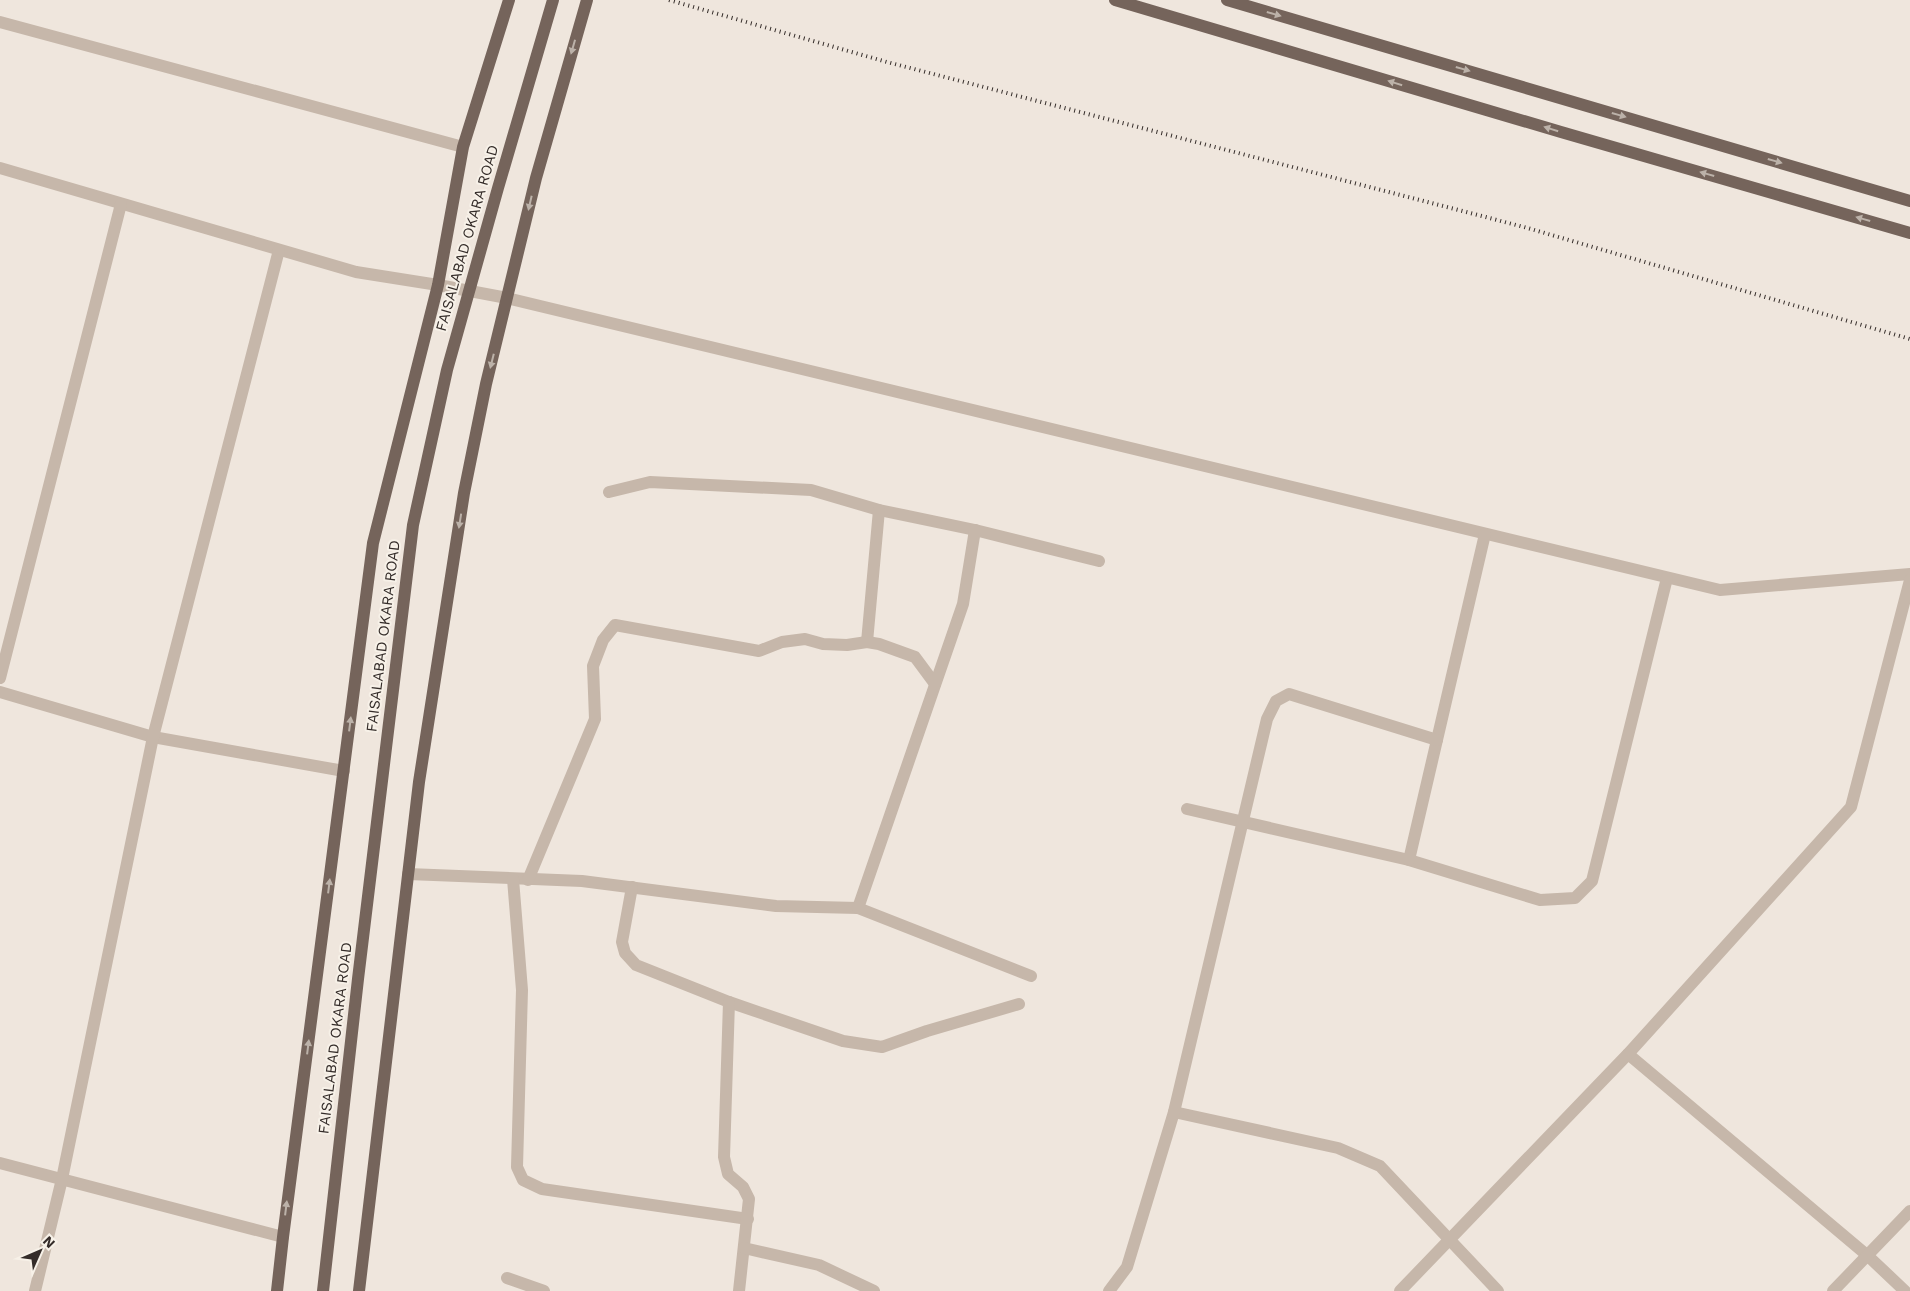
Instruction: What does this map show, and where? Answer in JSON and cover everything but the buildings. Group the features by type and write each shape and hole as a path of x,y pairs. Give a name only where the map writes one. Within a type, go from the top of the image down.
{"main road":[{"path":"277,1291 373,544 438,285 463,147 509,0"},
{"name":"FAISALABAD OKARA ROAD","path":"323,1291 358,979 413,525 447,370 553,0"},
{"path":"359,1291 419,782 464,493 486,384 536,178 587,0"},
{"path":"1115,0 1910,233"},
{"path":"1227,0 1910,201"}],"street":[{"path":"0,22 463,147"},
{"path":"0,168 356,272 507,298 1720,590 1910,574"},
{"path":"0,678 122,204"},
{"path":"35,1291 62,1180 153,737 279,250"},
{"path":"609,492 650,482 810,490 879,510 975,530 1099,561"},
{"path":"867,642 879,510"},
{"path":"858,908 963,604 975,530"},
{"path":"1409,860 1485,534"},
{"path":"1187,810 1409,860 1540,900 1575,898 1592,881 1667,578"},
{"path":"1400,1291 1628,1054 1851,806 1910,580"},
{"path":"528,880 595,720 593,666 603,640 615,625 759,651 782,642 805,639 823,644 847,646 867,642 879,644 916,657 934,684"},
{"path":"0,692 153,737 344,771"},
{"path":"1108,1291 1126,1267 1174,1112 1267,719 1276,700 1289,694 1437,740"},
{"path":"408,874 582,881 776,906 858,908 1032,976"},
{"path":"513,879 522,990 518,1167 523,1180 542,1189 748,1219"},
{"path":"632,887 622,942 625,953 636,965 729,1002 843,1041 882,1047 927,1031 1019,1004"},
{"path":"729,1002 724,1157 728,1174 743,1188 749,1198 739,1291"},
{"path":"1628,1054 1868,1256 1905,1291"},
{"path":"1174,1112 1338,1148 1380,1166 1498,1291"},
{"path":"0,1163 283,1237"},
{"path":"1833,1291 1910,1211"},
{"path":"744,1248 819,1265 874,1291"},
{"path":"507,1278 544,1291"}],"railway":[{"path":"669,0 887,62 1524,227 1910,339"}]}
